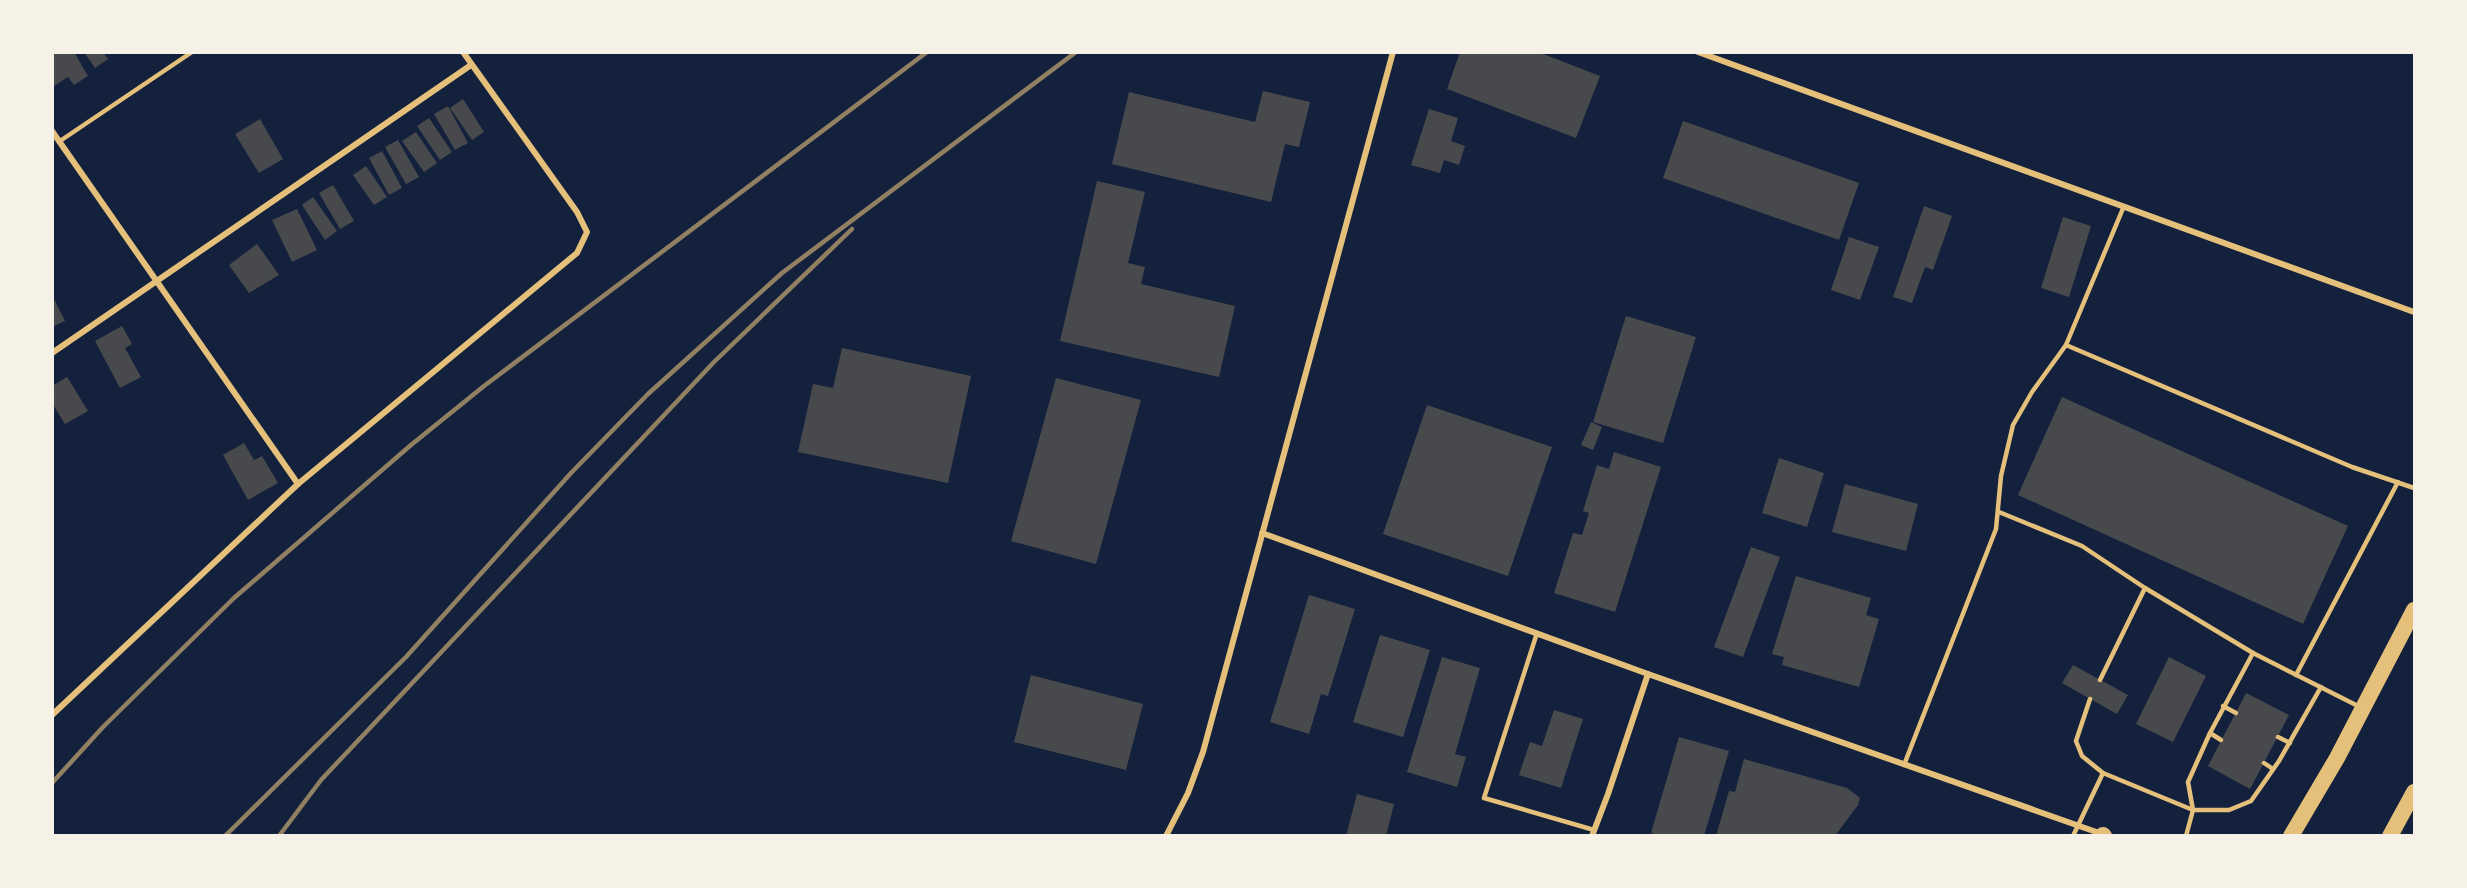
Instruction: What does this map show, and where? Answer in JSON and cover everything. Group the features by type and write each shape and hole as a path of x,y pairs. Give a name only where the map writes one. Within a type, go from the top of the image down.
{"highway":[{"path":"2290,836 2363,709 2415,610"},
{"path":"2390,836 2415,792"}],"street":[{"path":"52,715 298,484 577,253 587,232 577,212 463,52"},
{"path":"1166,836 1188,793 1203,752 1394,52"},
{"path":"1698,52 2415,312"},
{"path":"52,352 471,65"},
{"path":"52,130 298,484"},
{"path":"1262,533 1648,674 2104,835"},
{"path":"1593,833 1648,674"}],"lane":[{"path":"60,141 192,52"},
{"path":"1904,765 1996,529 2001,476 2013,425 2032,392 2066,345 2125,205"},
{"path":"2066,345 2352,467 2415,488"},
{"path":"2296,675 2398,482"},
{"path":"1999,512 2082,546 2145,588 2253,653 2363,709"},
{"path":"2100,680 2145,588"},
{"path":"1537,633 1484,798 1593,833"},
{"path":"2186,836 2193,810 2188,782 2223,706 2253,653"},
{"path":"2091,699 2076,741 2082,756 2103,773 2193,810 2229,810 2251,801 2290,743 2321,687"},
{"path":"2223,706 2236,713"},
{"path":"2210,733 2222,740"},
{"path":"2278,737 2290,743"},
{"path":"2264,763 2273,769"},
{"path":"2073,836 2103,773"}],"building":[{"path":"52,52 74,52 88,76 74,85 68,77 54,86"},
{"path":"84,52 103,52 108,59 95,68"},
{"path":"1460,52 1538,52 1600,76 1576,138 1447,89"},
{"path":"1263,91 1310,102 1299,147 1285,144 1271,202 1112,164 1129,92 1255,122"},
{"path":"463,99 484,132 472,140 450,108"},
{"path":"448,106 468,143 455,150 434,114"},
{"path":"1429,109 1458,118 1451,141 1465,146 1459,165 1444,160 1440,173 1411,165"},
{"path":"429,118 452,152 440,160 417,126"},
{"path":"260,119 283,159 259,173 235,134"},
{"path":"1683,121 1859,183 1839,240 1663,178"},
{"path":"416,132 437,163 424,172 402,141"},
{"path":"398,140 419,177 406,184 385,147"},
{"path":"382,151 402,188 389,195 369,158"},
{"path":"366,166 387,197 374,205 353,175"},
{"path":"1097,181 1145,192 1128,263 1145,267 1141,284 1235,306 1219,377 1060,341"},
{"path":"333,185 354,221 340,229 319,193"},
{"path":"313,197 337,231 325,240 302,205"},
{"path":"1924,206 1952,216 1933,270 1925,267 1912,303 1893,297"},
{"path":"297,209 317,250 292,262 272,220"},
{"path":"2063,217 2091,226 2069,297 2041,288"},
{"path":"1849,237 1879,247 1860,300 1831,290"},
{"path":"257,244 279,275 249,293 229,265"},
{"path":"52,295 65,321 52,327"},
{"path":"1626,316 1696,337 1663,443 1593,422"},
{"path":"122,326 132,344 125,348 141,377 120,388 95,341"},
{"path":"842,348 971,376 948,483 798,452 813,384 833,388"},
{"path":"67,377 88,411 65,424 52,403 52,386"},
{"path":"1056,378 1141,400 1096,564 1011,541"},
{"path":"2062,397 2348,526 2303,624 2018,495"},
{"path":"1427,405 1552,447 1508,576 1383,534"},
{"path":"1591,422 1602,427 1593,450 1581,445"},
{"path":"244,443 254,460 262,456 278,483 248,500 223,455"},
{"path":"1614,452 1661,467 1615,612 1554,593 1573,533 1582,535 1589,513 1583,511 1597,465 1609,469"},
{"path":"1779,458 1824,473 1807,527 1762,513"},
{"path":"1845,484 1918,504 1906,551 1832,532"},
{"path":"1751,547 1780,557 1743,657 1714,647"},
{"path":"1796,576 1871,598 1866,615 1879,619 1859,687 1782,665 1784,657 1772,654"},
{"path":"1309,595 1355,609 1328,696 1321,694 1309,734 1270,722"},
{"path":"1380,635 1430,650 1403,737 1353,722"},
{"path":"1442,657 1480,668 1455,754 1466,757 1457,787 1407,772"},
{"path":"2169,657 2206,676 2173,742 2136,724"},
{"path":"2073,665 2128,695 2117,714 2062,683"},
{"path":"1031,675 1143,704 1126,770 1014,742"},
{"path":"2246,693 2289,715 2250,789 2208,766"},
{"path":"1554,710 1583,719 1561,788 1519,775 1530,742 1542,746"},
{"path":"1679,737 1729,751 1704,836 1658,836 1651,833"},
{"path":"1744,759 1847,788 1860,798 1858,805 1835,836 1716,836 1729,791 1735,792"},
{"path":"1357,794 1394,804 1386,836 1346,836"}],"railway":[{"path":"52,783 103,727 234,598 411,445 484,386 927,52"},
{"path":"225,836 406,657 571,473 648,394 782,273 1076,52"},
{"path":"279,836 321,780 714,362 852,229"}]}
